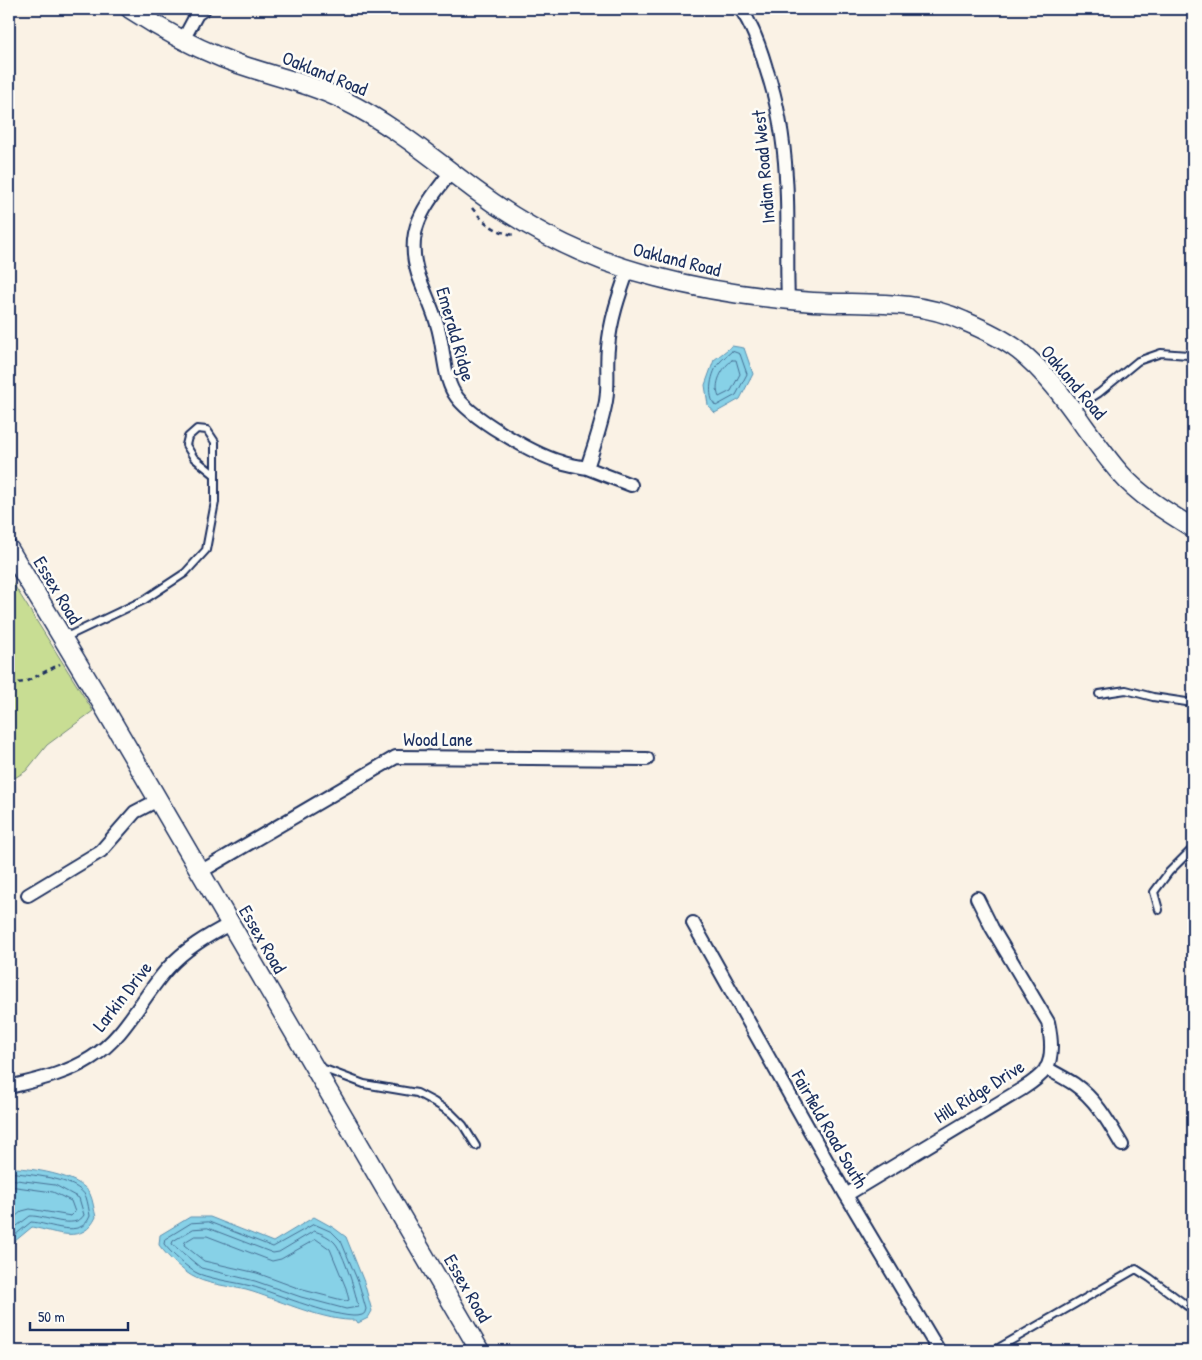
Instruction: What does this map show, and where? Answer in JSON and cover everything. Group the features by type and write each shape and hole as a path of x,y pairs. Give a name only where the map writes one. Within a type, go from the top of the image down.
{"street":[{"path":"183,40 197,14 204,9"},
{"name":"Indian Road West","path":"741,9 751,25 763,57 775,95 781,132 786,176 788,299"},
{"name":"Oakland Road","path":"124,11 222,58 304,84 342,100 411,140 482,196 534,228 565,245 628,270 720,292 814,302 907,305 951,315 986,331 1016,349 1040,370 1059,391 1120,473 1145,496 1193,528"},
{"name":"Emerald Ridge","path":"451,172 420,214 414,233 413,254 418,274 438,325 444,348 448,378 454,392 463,405 474,415 534,451 562,463 587,468 632,485"},
{"path":"587,468 602,420 606,400 611,325 628,270"},
{"name":"Essex Road","path":"9,549 480,1351"},
{"name":"Wood Lane","path":"200,872 396,757 647,759"},
{"path":"28,895 101,851 135,812 158,800"},
{"name":"Hill Ridge Drive","path":"846,1195 1022,1089 1046,1068 1051,1036 1048,1022 992,928 977,898"},
{"name":"Fairfield Road South","path":"693,923 846,1195 939,1351"},
{"name":"Larkin Drive","path":"9,1087 70,1070 93,1057 113,1040 155,984 184,952 230,924"},
{"path":"1046,1068 1074,1084 1088,1096 1101,1111 1122,1145"}],"lane":[{"path":"1073,410 1138,361 1161,353 1188,355 1193,359"},
{"path":"63,639 144,600 185,573 206,550 215,502 215,475 215,442 207,430 197,429 188,437 186,444 194,458 215,475"},
{"path":"1099,694 1126,690 1153,697 1193,703"},
{"path":"1159,910 1154,892 1169,872 1193,848"},
{"path":"313,1065 364,1084 417,1094 434,1102 451,1113 463,1125 476,1146"},
{"path":"993,1351 1136,1269 1187,1306 1193,1307"}],"path":[{"path":"111,9 124,11"},
{"path":"469,203 482,220 493,228 516,235"},
{"path":"9,684 25,682 47,672 73,656"}],"green space":[{"path":"9,577 93,711 47,745 26,771 13,779 9,778"}],"water":[{"path":"732,346 744,348 753,374 740,399 715,413 708,405 705,385 714,360"},
{"path":"9,1168 28,1169 65,1177 85,1187 91,1196 96,1217 91,1226 77,1234 60,1233 32,1227 9,1246"},
{"path":"190,1217 210,1217 273,1242 314,1217 346,1237 364,1282 372,1311 368,1318 358,1323 356,1320 332,1318 253,1292 210,1283 191,1276 176,1264 159,1245 160,1235"}]}
